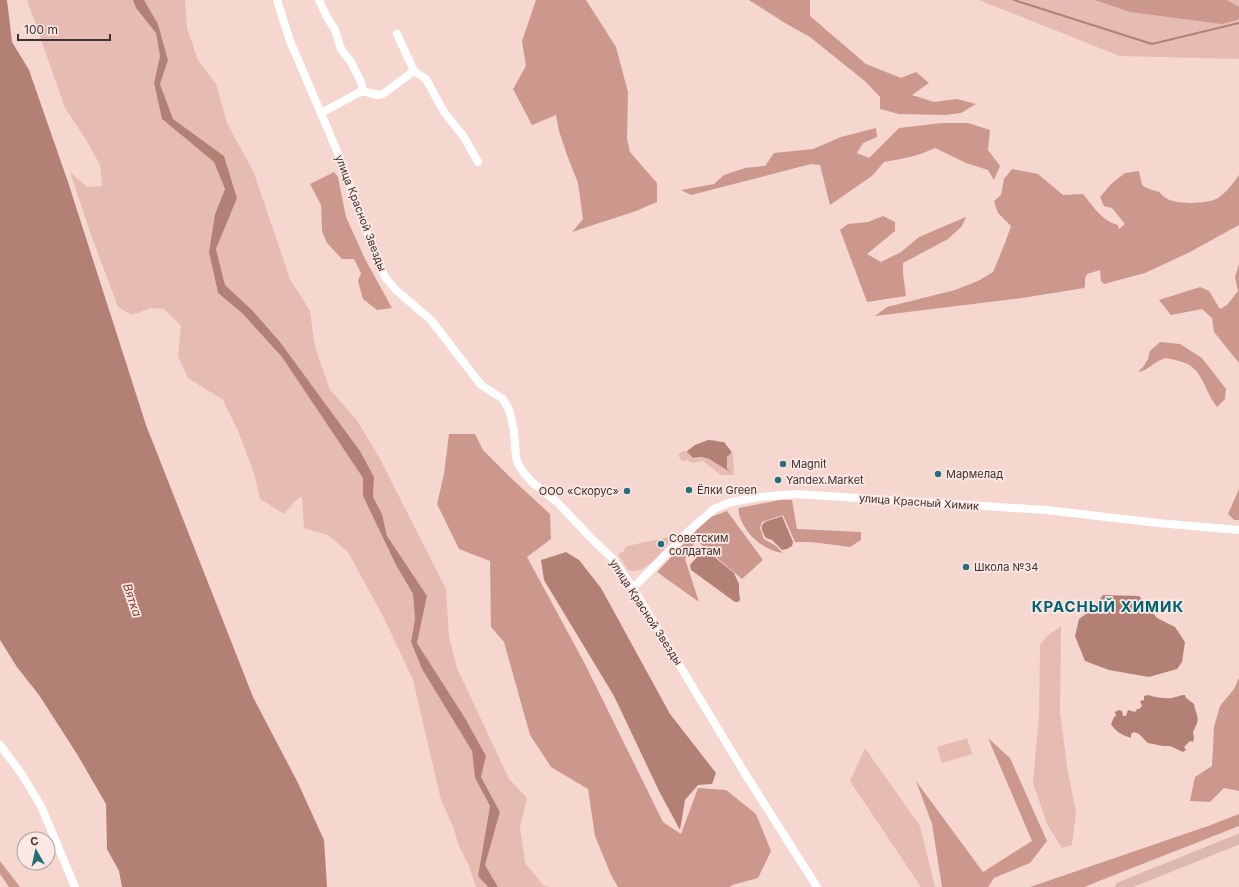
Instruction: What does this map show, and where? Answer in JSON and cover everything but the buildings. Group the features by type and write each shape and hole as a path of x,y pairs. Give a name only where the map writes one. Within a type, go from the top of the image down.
{"main road":[{"path":"1120,887 1239,839"}],"street":[{"name":"улица Красной Звезды","path":"277,0 290,41 322,113 340,158 360,218 385,277 396,290 431,320 481,385 503,400 510,413 514,431 516,457 522,472 557,502 613,559 633,588 744,772 818,887"},
{"path":"319,0 335,30 341,49 351,62 360,80 362,91"},
{"path":"397,34 414,71 426,80 444,112 464,137 478,162"},
{"path":"322,113 362,91 378,95 383,94 414,71"},
{"name":"улица Красный Химик","path":"633,588 688,532 714,509 731,502 767,496 796,494 1046,510 1158,523 1239,530"},
{"path":"0,744 21,773 41,806 75,887"}],"shaded area":[{"path":"27,0 133,0 136,8 156,32 160,56 154,83 162,119 214,162 225,189 215,214 209,252 218,293 242,313 282,357 363,478 363,496 396,565 413,594 415,619 411,642 422,669 472,751 475,778 490,806 478,876 488,887 476,887 469,866 458,844 454,829 441,800 413,680 385,620 348,552 328,535 304,528 302,496 294,502 284,514 260,499 254,473 238,431 223,400 188,378 178,356 181,326 164,309 151,308 132,315 118,307 90,232 70,172 87,187 102,186 100,165 85,138 65,108"},
{"path":"144,0 185,0 187,28 198,60 216,84 227,123 254,173 290,279 310,311 315,347 330,390 356,419 379,457 446,589 449,637 457,668 509,779 527,798 520,827 525,863 543,885 549,887 498,887 485,865 500,812 481,777 486,756 465,718 417,643 427,596 387,537 382,514 373,497 374,477 360,451 280,342 253,311 225,285 216,249 237,197 224,156 173,119 160,84 168,60 158,24"},
{"path":"536,0 586,0 616,47 628,92 627,139 630,152 657,183 657,202 636,211 572,232 583,219 578,183 559,131 556,115 532,125 513,89 526,66 522,41"},
{"path":"749,0 810,0 810,16 866,64 901,78 916,72 929,83 912,95 934,102 957,99 976,104 961,113 945,115 899,114 880,109 880,97 866,82 810,37"},
{"path":"979,0 1239,0 1239,59 1120,56"},
{"path":"1095,0 1227,0 1239,7 1239,18 1237,20 1222,24 1130,12"},
{"path":"942,123 968,123 990,130 988,150 1000,166 994,180 988,170 966,163 935,148 910,157 884,162 872,176 830,205 820,165 811,164 691,195 681,190 714,184 724,175 745,168 765,166 774,153 813,149 841,137 876,128 877,137 863,143 857,153 869,158 899,128"},
{"path":"1012,169 1038,174 1063,195 1083,194 1103,217 1118,225 1119,229 1125,224 1112,208 1104,206 1100,197 1111,184 1125,173 1139,171 1142,185 1159,192 1170,200 1184,203 1207,202 1218,198 1227,190 1239,175 1239,225 1190,252 1145,273 1104,284 1101,281 1100,270 1087,274 1084,288 1022,298 875,316 887,307 955,290 978,281 993,272 1011,226 998,213 994,201 1001,195 1004,179"},
{"path":"334,172 338,177 346,217 365,259 392,308 377,310 363,299 358,281 361,273 354,259 342,259 327,243 322,231 321,205 310,184"},
{"path":"883,216 895,222 895,231 867,254 881,262 901,252 919,237 966,217 962,226 948,239 903,263 906,296 867,302 840,230 848,224 868,222"},
{"path":"1239,264 1239,363 1214,332 1212,318 1202,309 1171,315 1159,300 1200,287 1209,291 1220,309 1227,305 1238,291 1235,277"},
{"path":"1160,342 1180,344 1202,358 1226,389 1225,399 1217,407 1197,372 1185,363 1166,358 1158,361 1145,370 1138,372 1148,359 1150,351"},
{"path":"449,434 475,434 483,450 550,514 551,539 527,557 585,664 663,822 681,834 698,788 726,790 756,814 771,851 758,878 732,885 730,887 618,887 611,875 595,836 588,789 551,767 530,735 504,642 491,627 490,561 459,549 437,504 444,474"},
{"path":"683,451 687,452 694,459 703,458 712,461 729,472 727,457 733,451 734,475 721,475 703,461 693,463 687,460 682,461 678,455"},
{"path":"1239,489 1239,520 1234,520 1228,514"},
{"path":"780,500 792,500 797,529 861,532 861,540 850,547 811,542 795,542 783,515 762,522 760,528 764,539 776,546 783,553 769,549 759,543 747,530 741,521 739,508"},
{"path":"727,511 763,560 742,579 696,540 685,559 699,602 657,572 708,518"},
{"path":"674,536 654,560 648,565 635,571 628,570 618,554 624,551 627,546"},
{"path":"1061,626 1060,713 1068,773 1076,812 1072,845 1062,848 1047,824 1033,783 1039,716 1040,645 1048,635"},
{"path":"1239,678 1239,791 1224,788 1210,802 1190,801 1195,777 1212,766 1214,727 1220,706 1234,689"},
{"path":"967,738 972,754 942,763 937,747"},
{"path":"988,738 1010,758 1047,841 1030,863 994,878 988,887 942,887 932,824 916,781 983,872 1032,841"},
{"path":"865,748 920,826 935,887 921,887 850,781"},
{"path":"1239,814 1239,826 1084,887 1030,887 1208,826"},
{"path":"0,861 20,887 9,887 0,874"}],"water":[{"name":"Вятка","path":"0,0 7,0 12,42 29,70 68,182 146,425 253,697 298,783 324,840 327,887 122,887 119,871 107,849 106,804 77,754 39,695 17,667 0,640"},
{"path":"133,0 144,0 158,24 168,60 160,84 173,119 224,156 237,198 216,249 225,285 253,311 280,342 360,451 374,477 373,497 382,514 387,536 427,596 417,643 465,718 486,756 481,777 500,812 485,865 498,887 488,887 478,876 490,806 475,778 472,751 422,669 411,642 415,619 413,594 396,565 363,496 363,478 282,357 242,313 218,293 209,252 215,214 225,189 214,162 162,119 154,83 160,56 156,33 136,8"},
{"path":"708,440 724,442 731,451 727,457 727,468 730,472 709,459 701,457 693,458 687,452 695,445"},
{"path":"782,516 793,542 792,546 782,550 772,540 766,538 762,527 765,522"},
{"path":"700,547 706,550 734,573 739,584 740,600 738,602 735,602 691,570 690,565 696,558"},
{"path":"566,552 579,560 601,588 670,714 716,773 712,784 698,785 685,800 680,830 659,791 614,696 544,580 541,560"},
{"path":"1103,595 1139,596 1157,618 1175,627 1185,642 1182,662 1177,669 1149,677 1109,670 1085,661 1075,636 1079,619 1093,609"},
{"path":"1148,695 1160,698 1172,698 1185,695 1186,698 1194,704 1198,721 1193,732 1193,742 1190,741 1184,747 1186,750 1183,752 1170,746 1148,743 1139,734 1134,732 1131,734 1131,738 1128,737 1117,731 1111,724 1116,716 1115,712 1119,710 1122,711 1123,716 1126,716 1128,710 1135,712 1142,706 1140,701 1144,700 1144,696"}],"waterway":[{"path":"1014,0 1152,44 1239,23"}],"place":[{"name":"Magnit","path":"783,464"},
{"name":"Мармелад","path":"938,474"},
{"name":"Yandex.Market","path":"778,480"},
{"name":"Ёлки Green","path":"689,490"},
{"name":"ООО «Скорус»","path":"627,491"},
{"name":"Советским солдатам","path":"661,544"},
{"name":"Школа №34","path":"966,567"}],"district":[{"name":"КРАСНЫЙ ХИМИК","path":"1108,607"}]}
